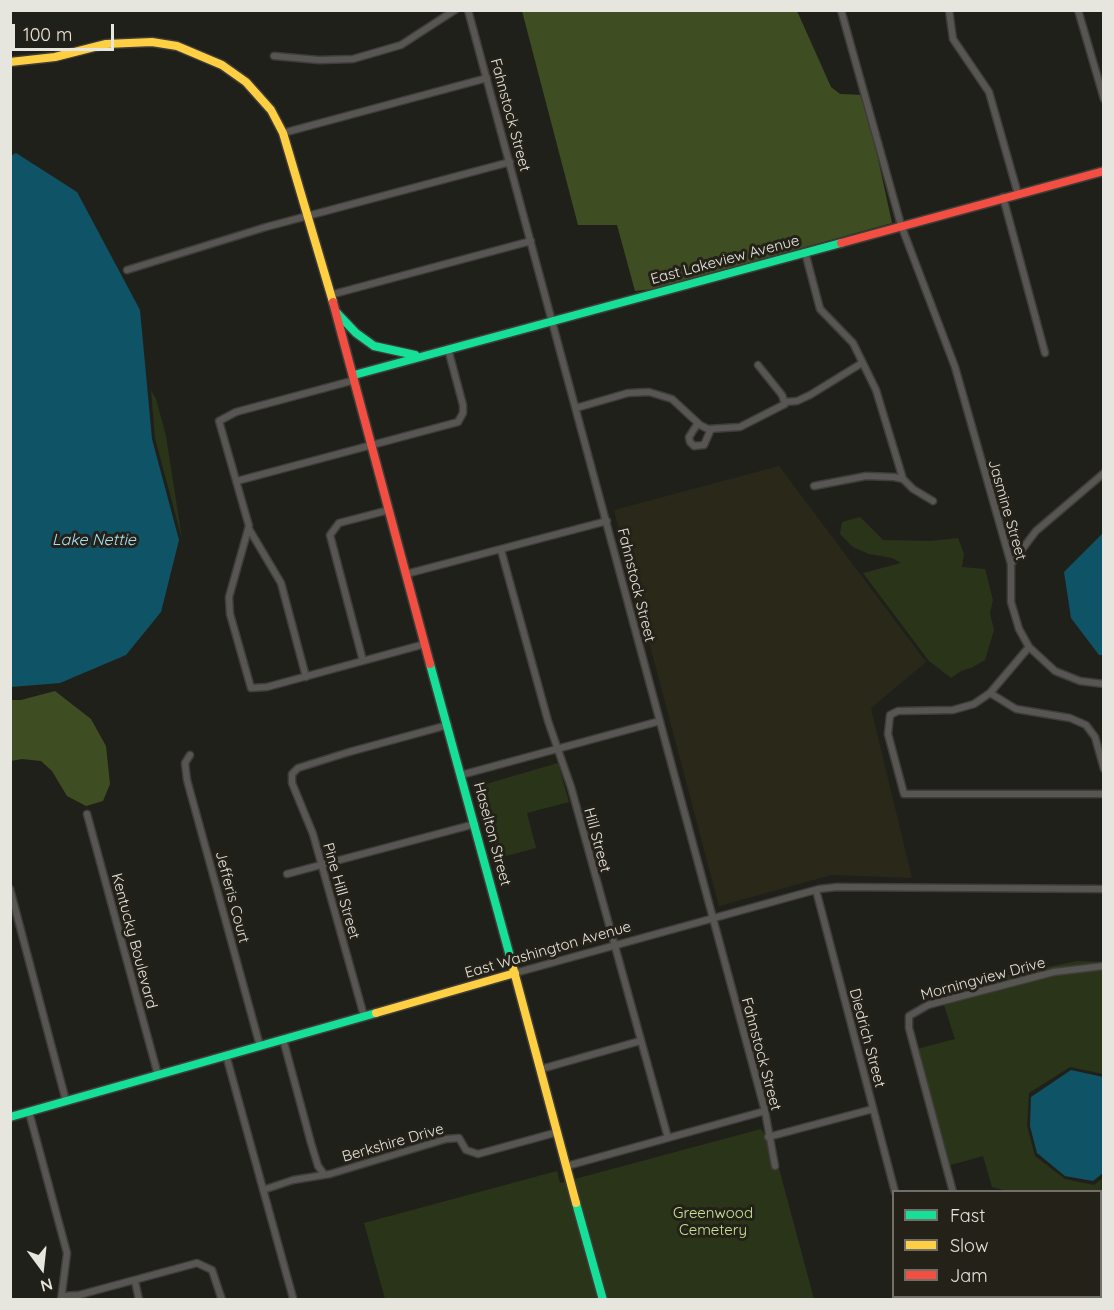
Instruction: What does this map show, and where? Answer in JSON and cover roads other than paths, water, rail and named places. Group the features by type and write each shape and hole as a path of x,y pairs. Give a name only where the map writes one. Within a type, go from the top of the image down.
{"street":[{"path":"274,56 353,59 401,45 455,10"},
{"name":"Fahnstock Street","path":"468,10 765,1111 775,1166"},
{"name":"Jasmine Street","path":"841,10 901,225 955,367 1011,564 1014,616 1029,647"},
{"path":"949,10 953,39 989,92 1018,194"},
{"path":"1078,10 1104,99"},
{"name":"Haselton Street","path":"10,62 55,57 106,44 152,42 177,46 214,61 246,82 271,110 283,133 355,377 370,444 603,1299"},
{"path":"283,133 487,78"},
{"path":"128,270 206,244 510,162"},
{"name":"East Lakeview Avenue","path":"237,481 219,421 237,412 422,356 1104,171"},
{"path":"1004,197 1045,352"},
{"path":"330,295 531,241"},
{"path":"805,252 820,309 853,343 876,390 888,421 903,479 913,489 933,501"},
{"path":"334,310 356,333 374,346 393,352 422,356"},
{"path":"306,676 281,583 249,529 237,481 454,423 461,418 461,392 448,349"},
{"path":"785,402 798,401 810,395 862,363"},
{"path":"758,365 785,402"},
{"path":"576,408 628,393 649,392 672,399 699,423 711,429 740,428 784,407 785,402"},
{"path":"699,423 689,437 694,447 704,445 711,429"},
{"path":"1011,564 1036,531 1104,473"},
{"path":"814,486 866,476 903,479"},
{"path":"363,661 330,535 339,523 389,510"},
{"path":"406,574 607,521"},
{"path":"249,529 229,604 249,686 267,687 425,644"},
{"name":"Hill Street","path":"501,550 558,750 571,787 668,1138"},
{"path":"1104,684 1080,681 1055,671 1029,647 990,693 974,704 953,710 898,711 890,715 888,734 904,794 1104,794"},
{"path":"990,693 1016,709 1070,718 1086,725 1095,737 1104,769"},
{"path":"461,775 660,721"},
{"name":"Pine Hill Street","path":"364,1016 310,826 292,783 292,774 298,768 448,725"},
{"name":"Jefferis Court","path":"190,754 185,763 187,780 260,1046"},
{"name":"Kentucky Boulevard","path":"87,813 158,1075"},
{"path":"287,874 322,867 475,824"},
{"name":"East Washington Avenue","path":"10,1117 613,945 816,890 837,887 1104,889"},
{"path":"10,889 66,1101"},
{"name":"Diedrich Street","path":"816,890 895,1190"},
{"name":"Morningview Drive","path":"953,1190 909,1028 909,1016 928,1005 1054,972 1104,966"},
{"path":"283,1039 311,1143 318,1166 324,1174"},
{"path":"541,1070 640,1041"},
{"path":"226,1055 294,1298"},
{"path":"768,1137 873,1109"},
{"path":"567,1166 765,1111"},
{"path":"28,1112 67,1253 61,1298 135,1281 192,1264 204,1264 212,1270 216,1277 222,1299"},
{"name":"Berkshire Drive","path":"263,1190 446,1139 459,1138 466,1150 478,1154 558,1132"},
{"path":"135,1281 139,1299"}],"water":[{"name":"Lake Nettie","path":"16,153 77,192 140,310 152,439 179,540 161,612 126,655 60,683 11,687 10,156"},
{"path":"1103,533 1104,655 1099,655 1071,618 1064,572"},
{"path":"1071,1070 1103,1077 1103,1173 1093,1181 1065,1176 1037,1153 1030,1126 1031,1097"}],"park label":[{"name":"Greenwood Cemetery","path":"713,1222"}]}
